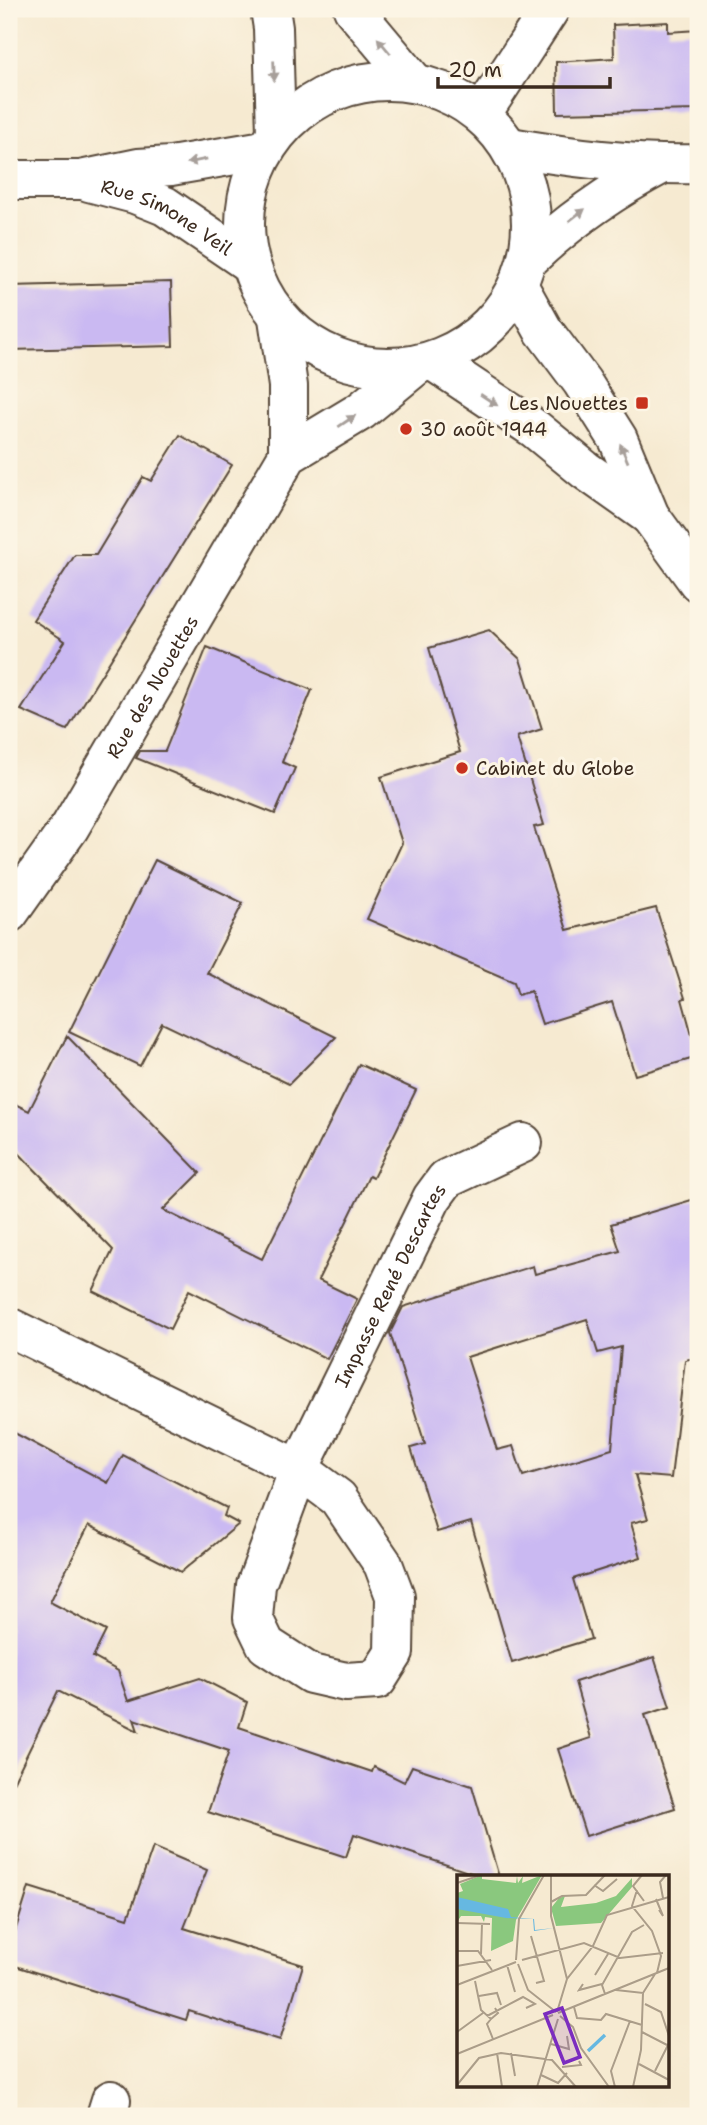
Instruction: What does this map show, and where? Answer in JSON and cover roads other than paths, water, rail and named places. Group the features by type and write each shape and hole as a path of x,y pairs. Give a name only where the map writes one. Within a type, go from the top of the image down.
{"main road":[{"path":"270,9 273,28 270,141"},
{"path":"353,9 415,83"},
{"path":"481,115 551,9"},
{"path":"661,165 594,203 563,226 523,273 497,318 468,344 425,363 366,366 318,349 278,318 260,292 249,263 243,224 248,186 270,141 315,99 364,82 415,83 450,94 481,115 510,147 526,183 532,222 523,273 543,330 582,382 618,439 650,516 698,582"},
{"name":"Rue Simone Veil","path":"9,180 80,180 138,168 171,166 270,141"},
{"path":"510,147 567,157 661,165 698,164"},
{"name":"Rue Simone Veil","path":"80,180 135,194 165,206 249,263"},
{"path":"278,318 288,386 288,455"},
{"path":"425,363 535,429 585,470 650,516"},
{"name":"Rue des Nouettes","path":"9,913 69,827 288,455 361,411 425,363"},
{"name":"Impasse René Descartes","path":"9,1327 299,1469 338,1498 383,1564 395,1596 394,1653 377,1679 346,1682 311,1674 266,1645 253,1618 256,1585 299,1469 432,1198 446,1179 523,1143"}],"place":[{"name":"Les Nouettes","path":"642,403"},
{"name":"30 août 1944","path":"406,429"},
{"name":"Cabinet du Globe","path":"462,768"}]}
